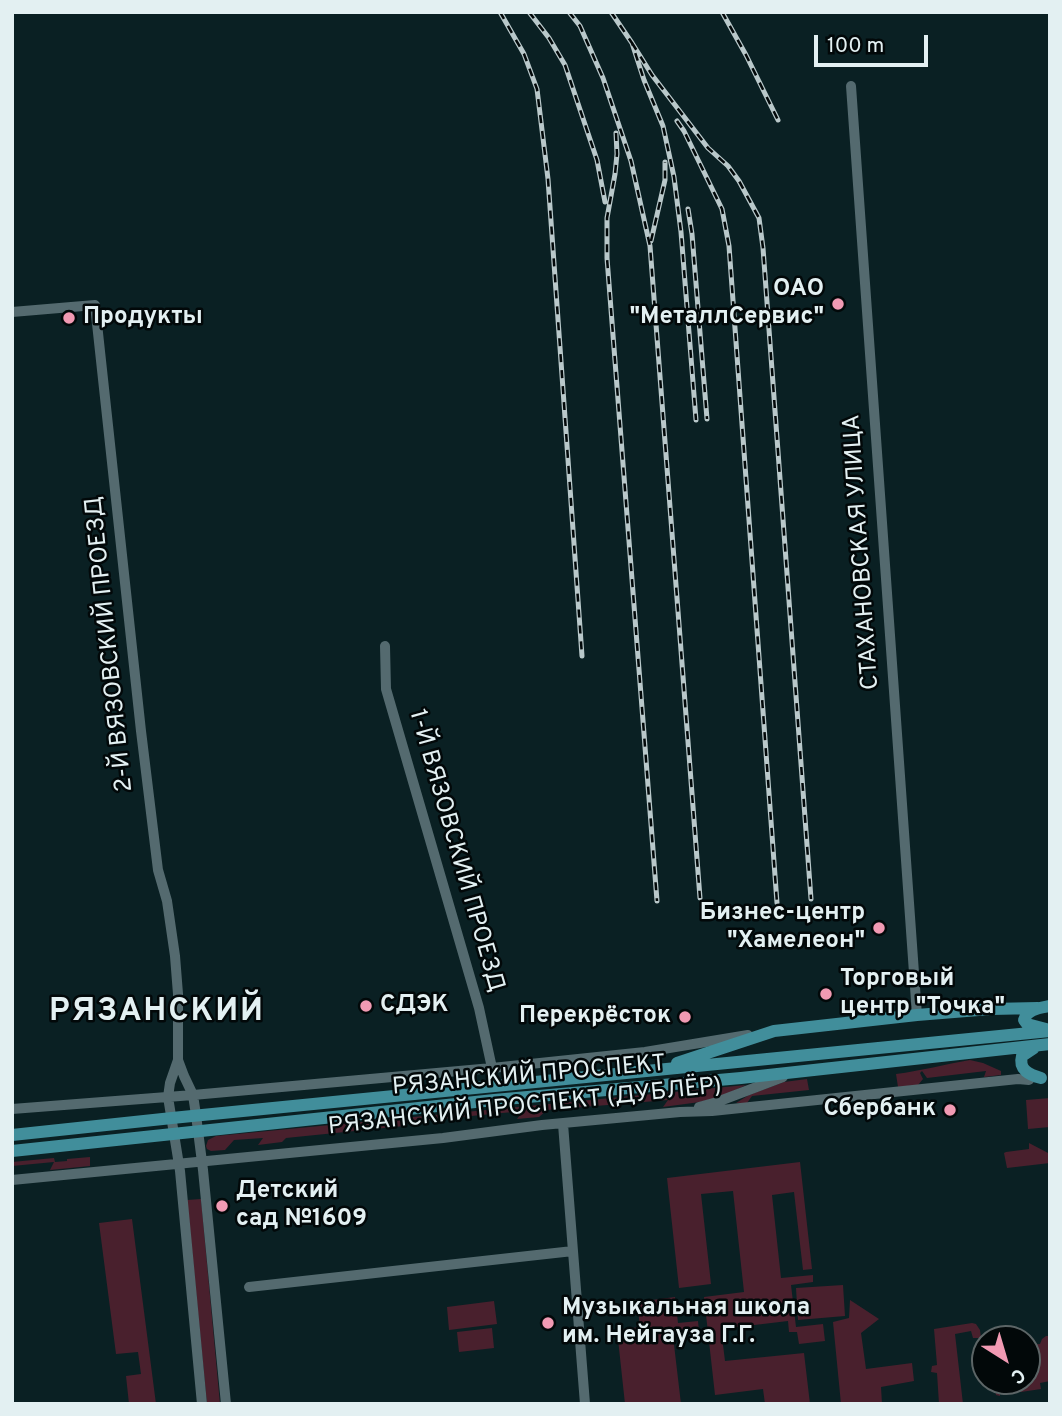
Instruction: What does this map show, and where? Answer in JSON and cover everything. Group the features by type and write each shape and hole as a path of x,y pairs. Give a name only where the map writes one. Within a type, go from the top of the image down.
{"main road":[{"name":"РЯЗАНСКИЙ ПРОСПЕКТ (ДУБЛЁР)","path":"774,1031 917,1015 1044,1007"},
{"path":"1027,1024 1025,1016 1044,1007"},
{"path":"991,1009 1050,1031"},
{"path":"654,1070 774,1031"},
{"name":"РЯЗАНСКИЙ ПРОСПЕКТ","path":"12,1135 1050,1031"},
{"path":"1040,1078 1023,1069 1021,1060 1025,1053 1045,1044"},
{"name":"РЯЗАНСКИЙ ПРОСПЕКТ","path":"12,1151 797,1072 1045,1044"}],"street":[{"name":"СТАХАНОВСКАЯ УЛИЦА","path":"851,86 917,1015"},
{"name":"2-Й ВЯЗОВСКИЙ ПРОЕЗД","path":"12,312 95,305 150,806 158,870 167,901 178,994 178,1060 168,1097 179,1164 202,1404"},
{"name":"1-Й ВЯЗОВСКИЙ ПРОЕЗД","path":"386,646 386,689 479,1008 492,1068"},
{"name":"РЯЗАНСКИЙ ПРОСПЕКТ (ДУБЛЁР)","path":"12,1109 492,1068 645,1052 774,1031"},
{"name":"2-Й ВЯЗОВСКИЙ ПРОЕЗД","path":"178,1060 193,1095 196,1115 226,1404"},
{"path":"680,1111 717,1102 797,1072"},
{"name":"РЯЗАНСКИЙ ПРОСПЕКТ (ДУБЛЁР)","path":"12,1180 443,1138 680,1111 712,1111 1040,1078"},
{"path":"563,1124 585,1404"},
{"path":"182,1196 205,1194"},
{"path":"249,1287 573,1251"}],"shaded area":[{"path":"970,1060 1001,1071 1001,1075 984,1077 986,1071 927,1078 922,1071 920,1073 923,1079 918,1085 898,1087 896,1074"},
{"path":"807,1079 809,1090 752,1096 747,1103 736,1103 749,1095 784,1082"},
{"path":"746,1085 723,1096 663,1107 668,1100 547,1110 539,1117 517,1119 523,1111 409,1122 404,1126 286,1138 282,1142 258,1145 263,1138 234,1140 225,1150 211,1151 206,1146 208,1140 216,1136"},
{"path":"1050,1098 1050,1127 1028,1129 1026,1100"},
{"path":"1029,1143 1050,1154 1050,1163 1007,1168 1004,1153 1029,1149"},
{"path":"90,1157 90,1166 50,1170 54,1162 12,1166 12,1162 54,1158 55,1162"},
{"path":"800,1162 812,1269 803,1270 794,1192 772,1195 781,1278 813,1275 813,1282 791,1285 796,1327 823,1324 825,1341 799,1344 797,1332 789,1332 788,1321 721,1329 725,1361 804,1353 810,1404 765,1404 763,1389 715,1395 704,1297 744,1292 733,1191 701,1194 711,1284 679,1288 667,1178"},
{"path":"201,1199 220,1404 207,1404 187,1200"},
{"path":"132,1219 156,1404 129,1404 126,1376 141,1374 138,1352 116,1354 99,1223"},
{"path":"843,1285 845,1316 798,1320 796,1288"},
{"path":"675,1297 678,1323 698,1321 699,1332 673,1336 681,1404 625,1404 617,1330 640,1327 637,1302"},
{"path":"850,1300 879,1319 861,1333 866,1369 912,1363 914,1381 881,1387 882,1404 841,1404 833,1322 849,1318"},
{"path":"494,1301 497,1324 449,1330 447,1307"},
{"path":"972,1323 977,1325 971,1325 971,1331 955,1334 963,1404 939,1404 937,1373 931,1372 932,1366 937,1365 934,1329"},
{"path":"492,1328 494,1348 459,1352 457,1332"},
{"path":"1050,1336 1050,1381 1041,1383 1041,1342"}],"railway":[{"path":"500,12 524,54 537,89 548,179 582,656"},
{"path":"529,12 565,65 597,160 605,202"},
{"path":"569,12 580,26 603,78 631,161 650,246 700,898"},
{"path":"611,12 632,43 663,126 674,177 696,420"},
{"path":"722,12 778,120"},
{"path":"632,43 652,75 708,148 728,166 739,181 759,218 811,899"},
{"path":"677,121 722,209 729,246 777,903"},
{"path":"616,133 615,174 607,218 607,258 657,901"},
{"path":"651,241 665,180 665,162"},
{"path":"688,209 707,419"}],"place":[{"name":"ОАО \"МеталлСервис\"","path":"838,304"},
{"name":"Продукты","path":"69,318"},
{"name":"Бизнес-центр \"Хамелеон\"","path":"879,928"},
{"name":"Торговый центр \"Точка\"","path":"826,994"},
{"name":"СДЭК","path":"366,1006"},
{"name":"Перекрёсток","path":"685,1017"},
{"name":"Сбербанк","path":"950,1110"},
{"name":"Детский сад №1609","path":"222,1206"},
{"name":"Музыкальная школа им. Нейгауза Г.Г.","path":"548,1323"}],"district":[{"name":"РЯЗАНСКИЙ","path":"157,1014"}]}
